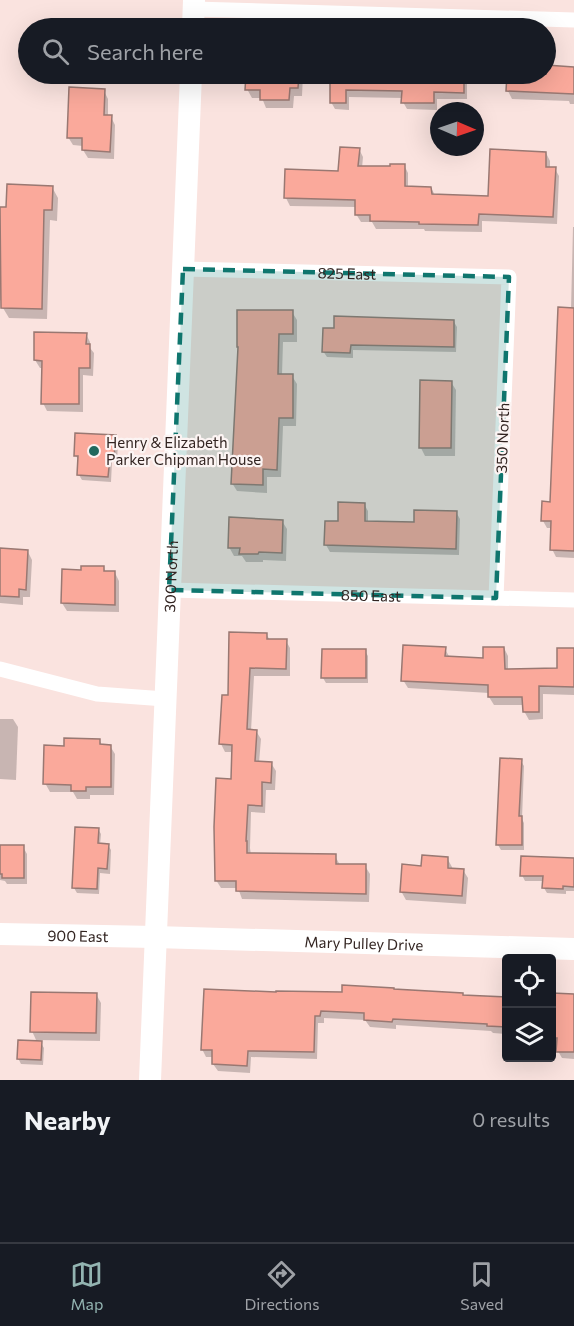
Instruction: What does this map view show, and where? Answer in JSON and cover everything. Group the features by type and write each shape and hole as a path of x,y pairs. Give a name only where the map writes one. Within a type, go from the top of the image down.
{"street":[{"path":"194,13 465,18"},
{"path":"556,20 574,20"},
{"name":"300 North","path":"150,1080 191,84"},
{"name":"825 East","path":"183,269 509,277"},
{"name":"350 North","path":"496,598 509,277"},
{"name":"850 East","path":"170,590 574,600"},
{"path":"0,669 85,691 165,699"},
{"name":"900 East","path":"0,934 155,937"},
{"name":"Mary Pulley Drive","path":"155,937 574,949"}],"highlighted area":[{"path":"183,269 509,277 496,598 169,590"}],"building":[{"path":"556,66 574,67 574,94 506,91 506,84 556,84"},
{"path":"245,84 298,84 298,88 290,88 289,100 260,100 260,90 245,90"},
{"path":"330,84 464,84 464,93 434,92 434,102 430,103 401,103 402,91 346,90 346,103 330,103"},
{"path":"69,87 105,89 104,115 112,115 110,152 82,150 82,138 67,138"},
{"path":"340,147 360,148 358,166 405,164 405,186 431,187 432,194 488,196 490,149 546,152 546,167 556,167 553,217 479,214 478,225 370,221 370,215 355,215 355,200 284,198 285,169 338,171"},
{"path":"7,184 53,186 52,210 44,210 42,309 1,308 0,207 6,207"},
{"path":"558,307 574,308 574,551 550,550 551,521 541,521 542,501 550,502"},
{"path":"237,310 293,310 293,334 279,334 278,374 293,374 293,418 279,418 277,470 263,469 263,485 231,484 238,347"},
{"path":"334,316 454,320 454,347 351,345 350,353 322,352 323,328 334,328"},
{"path":"34,332 87,333 86,344 90,344 90,368 79,368 79,404 41,404 42,361 34,360"},
{"path":"420,380 452,381 451,448 419,448"},
{"name":"Henry & Elizabeth Parker Chipman House","path":"75,433 116,435 114,457 110,457 108,477 77,475 78,456 74,456"},
{"path":"338,502 365,503 365,521 414,522 414,510 457,511 456,549 324,545 325,521 338,521"},
{"path":"229,517 283,520 282,553 239,554 240,548 228,548"},
{"path":"0,548 28,550 26,590 19,589 19,597 0,596"},
{"path":"81,566 104,566 104,571 115,571 115,605 61,603 62,569 81,570"},
{"path":"229,632 267,633 267,639 287,639 286,669 250,668 247,729 257,730 255,761 272,762 271,783 262,782 262,806 248,805 247,853 336,854 336,864 366,864 366,894 236,891 236,881 215,881 216,778 231,779 232,745 219,744 222,695 228,695"},
{"path":"403,645 446,647 445,656 483,658 483,647 504,647 505,669 557,668 557,648 574,648 574,687 539,686 539,712 523,712 522,697 488,697 488,685 401,681"},
{"path":"322,649 366,649 366,678 321,678"},
{"path":"64,738 100,739 100,744 111,745 111,787 86,787 86,791 71,791 71,785 43,784 44,745 64,746"},
{"path":"500,758 522,759 519,816 522,816 522,845 496,845"},
{"path":"75,827 99,828 98,843 109,844 107,869 98,868 97,889 72,888"},
{"path":"0,845 24,845 24,878 2,878"},
{"path":"422,855 448,857 448,868 464,869 462,896 400,892 402,864 421,866"},
{"path":"521,856 574,858 574,887 542,888 543,876 520,876"},
{"path":"342,985 502,997 502,1027 393,1019 392,1022 364,1020 364,1013 321,1011 320,1016 315,1016 314,1052 248,1051 247,1066 212,1064 212,1050 201,1050 204,989 342,992"},
{"path":"31,992 97,993 96,1033 30,1032"},
{"path":"556,993 574,994 574,1052 556,1052"},
{"path":"18,1040 42,1041 41,1060 17,1059"}],"place":[{"name":"Henry & Elizabeth Parker Chipman House","path":"94,451"}]}
